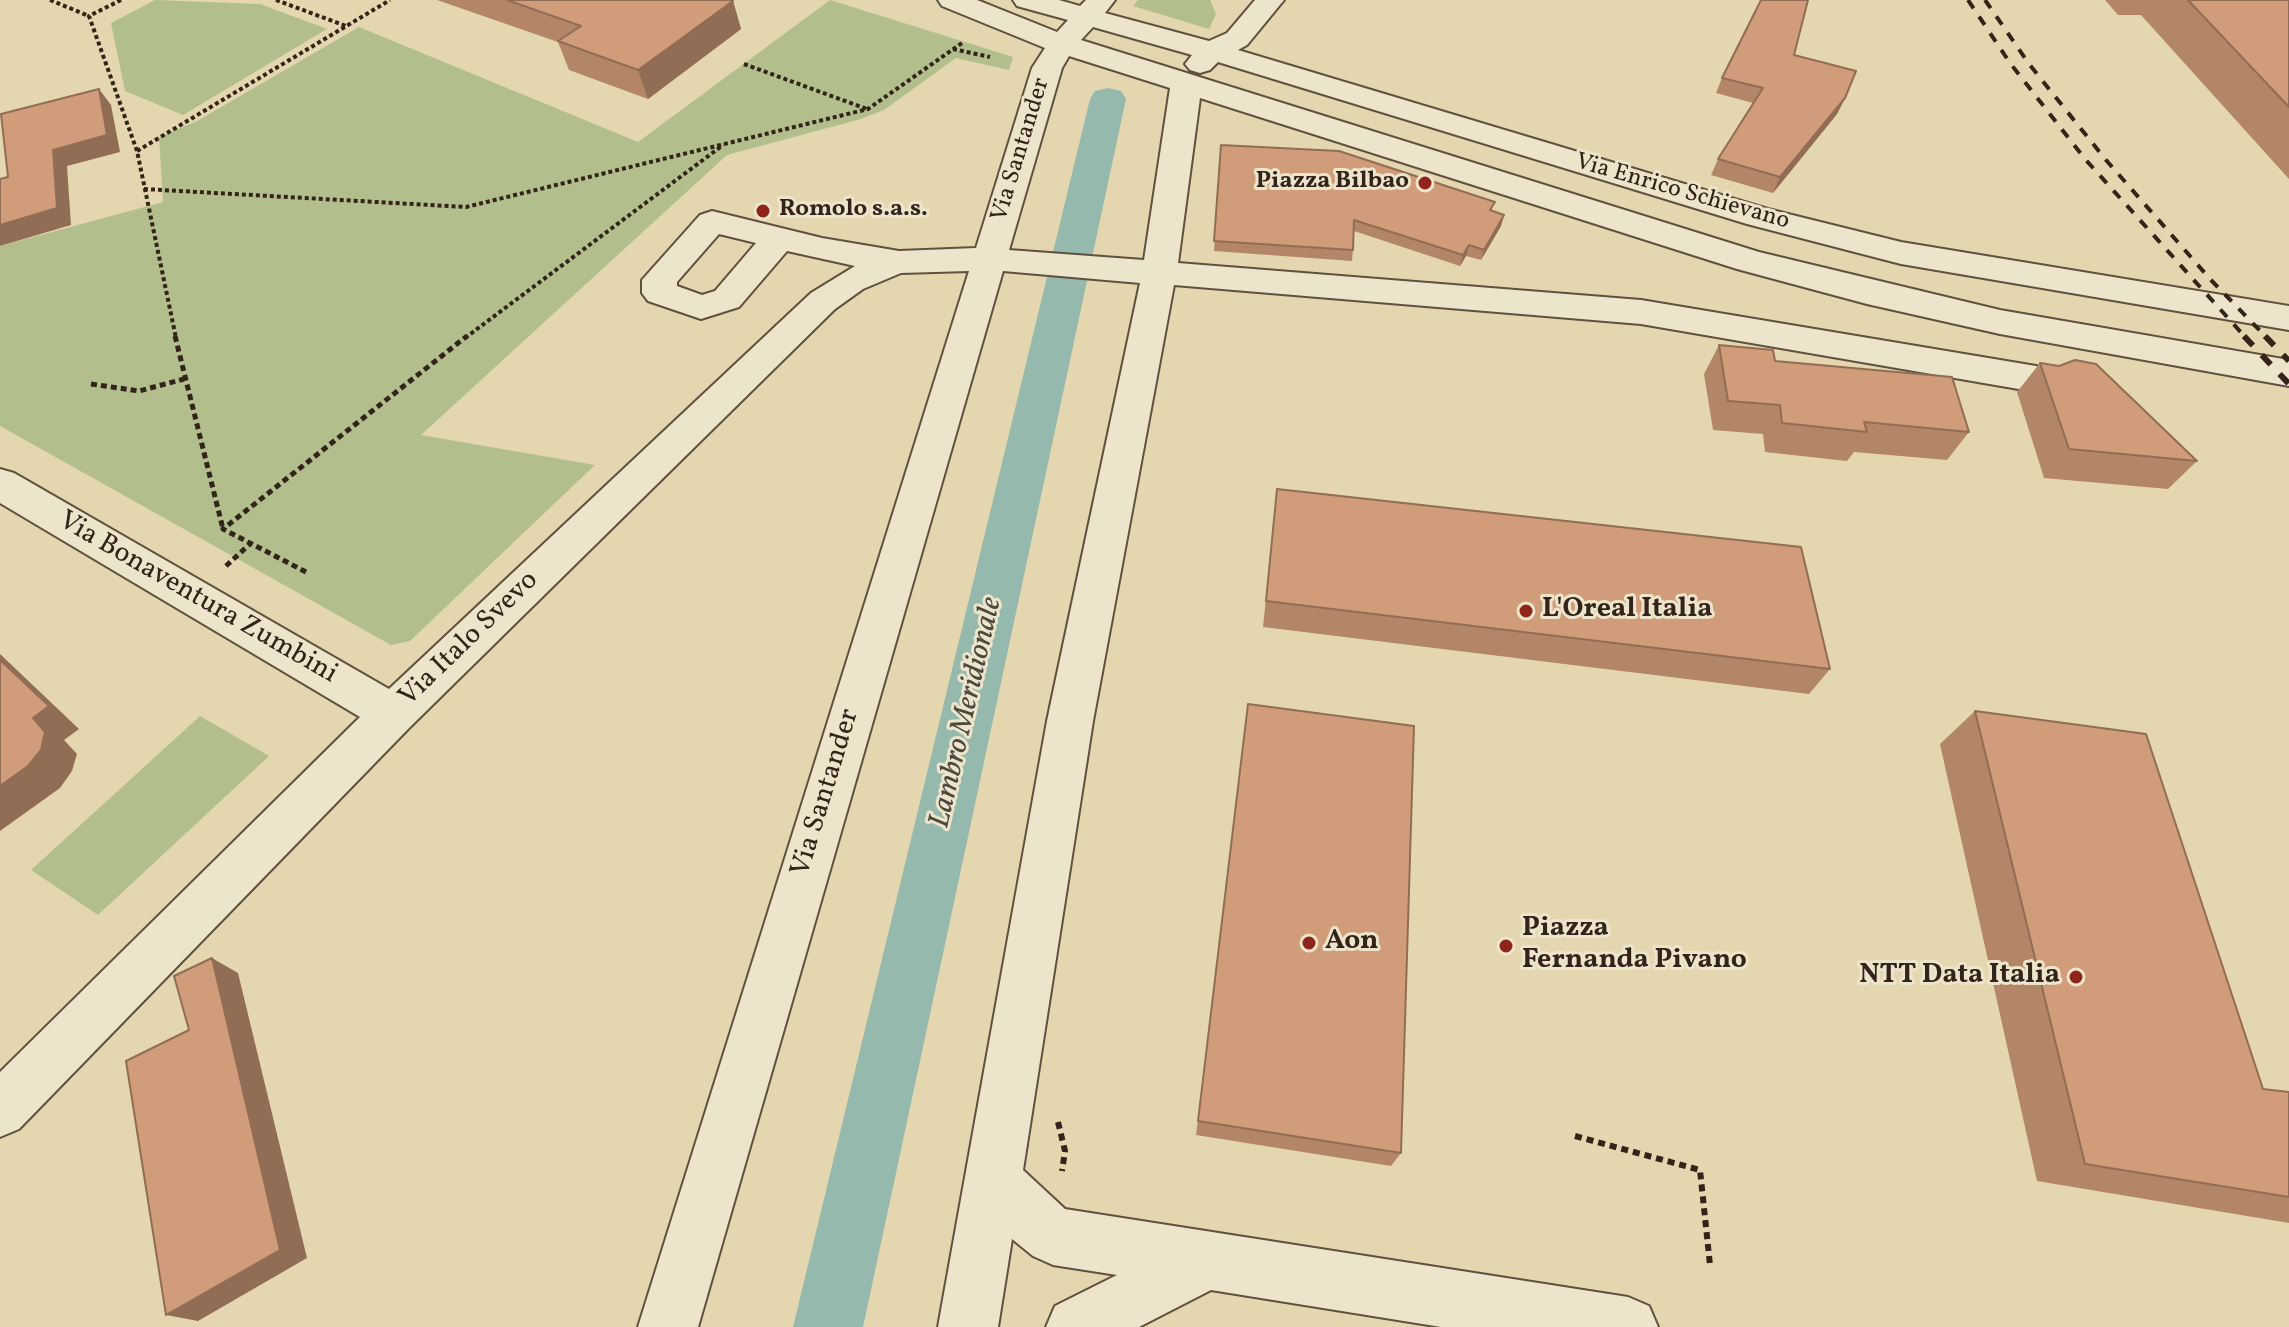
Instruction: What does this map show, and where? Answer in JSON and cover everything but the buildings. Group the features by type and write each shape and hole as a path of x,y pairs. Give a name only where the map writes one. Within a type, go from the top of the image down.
{"street":[{"path":"952,0 1062,44 1186,81"},
{"name":"Via Enrico Schievano","path":"1027,0 1094,8 1212,51 1759,217 1901,253 2289,318"},
{"path":"968,1327 1070,721 1141,271 1184,108 1186,81 1212,51 1237,39 1270,0"},
{"path":"1227,2 1248,26"},
{"path":"1062,44 1094,8"},
{"name":"Via Santander","path":"668,1327 1002,260 1047,68 1062,44"},
{"name":"Via Enrico Schievano","path":"1186,81 1634,225 1853,288 2014,325 2289,373"},
{"path":"779,238 899,262"},
{"name":"Via Santander","path":"1002,260 1141,271"},
{"name":"Via Italo Svevo","path":"0,1110 393,714 823,301 851,281 899,262 1002,260"},
{"path":"1141,271 1641,312 2036,379"},
{"name":"Via Bonaventura Zumbini","path":"0,484 393,714"},
{"path":"993,1180 1048,1234 1628,1327"},
{"path":"1076,1327 1207,1261"}],"path":[{"path":"50,0 89,16 137,151 184,379 223,529 306,572"},
{"path":"89,16 121,0"},
{"path":"276,0 346,26"},
{"path":"137,151 390,0"},
{"path":"144,189 466,207 868,109 968,39"},
{"path":"952,48 990,57"},
{"path":"744,64 868,109"},
{"path":"223,529 499,311 725,143"},
{"path":"91,384 139,391 184,379"},
{"path":"234,559 251,543"},
{"path":"1575,1136 1700,1170 1710,1265"}],"green space":[{"path":"155,0 260,4 327,29 183,115 125,91 111,23"},
{"path":"830,0 1013,57 1009,70 956,58 884,110 727,155 421,435 595,465 410,641 391,645 0,426 0,246 163,202 159,137 197,121 359,27 638,142"},
{"path":"1138,0 1210,0 1216,14 1209,29 1133,6"},
{"path":"200,716 269,756 98,915 31,870"}],"waterway":[{"name":"Lambro Meridionale","path":"828,1327 1108,99"}],"railway":[{"path":"1968,0 2010,63 2085,159 2246,338"},
{"path":"1985,0 2029,64 2106,160 2211,280 2267,338"},
{"path":"2244,336 2289,384"},
{"path":"2265,336 2289,361"}],"place":[{"name":"Piazza Bilbao","path":"1425,183"},
{"name":"Romolo s.a.s.","path":"763,211"},
{"name":"L'Oreal Italia","path":"1526,611"},
{"name":"Aon","path":"1309,943"},
{"name":"Piazza Fernanda Pivano","path":"1506,946"},
{"name":"NTT Data Italia","path":"2076,977"}]}
